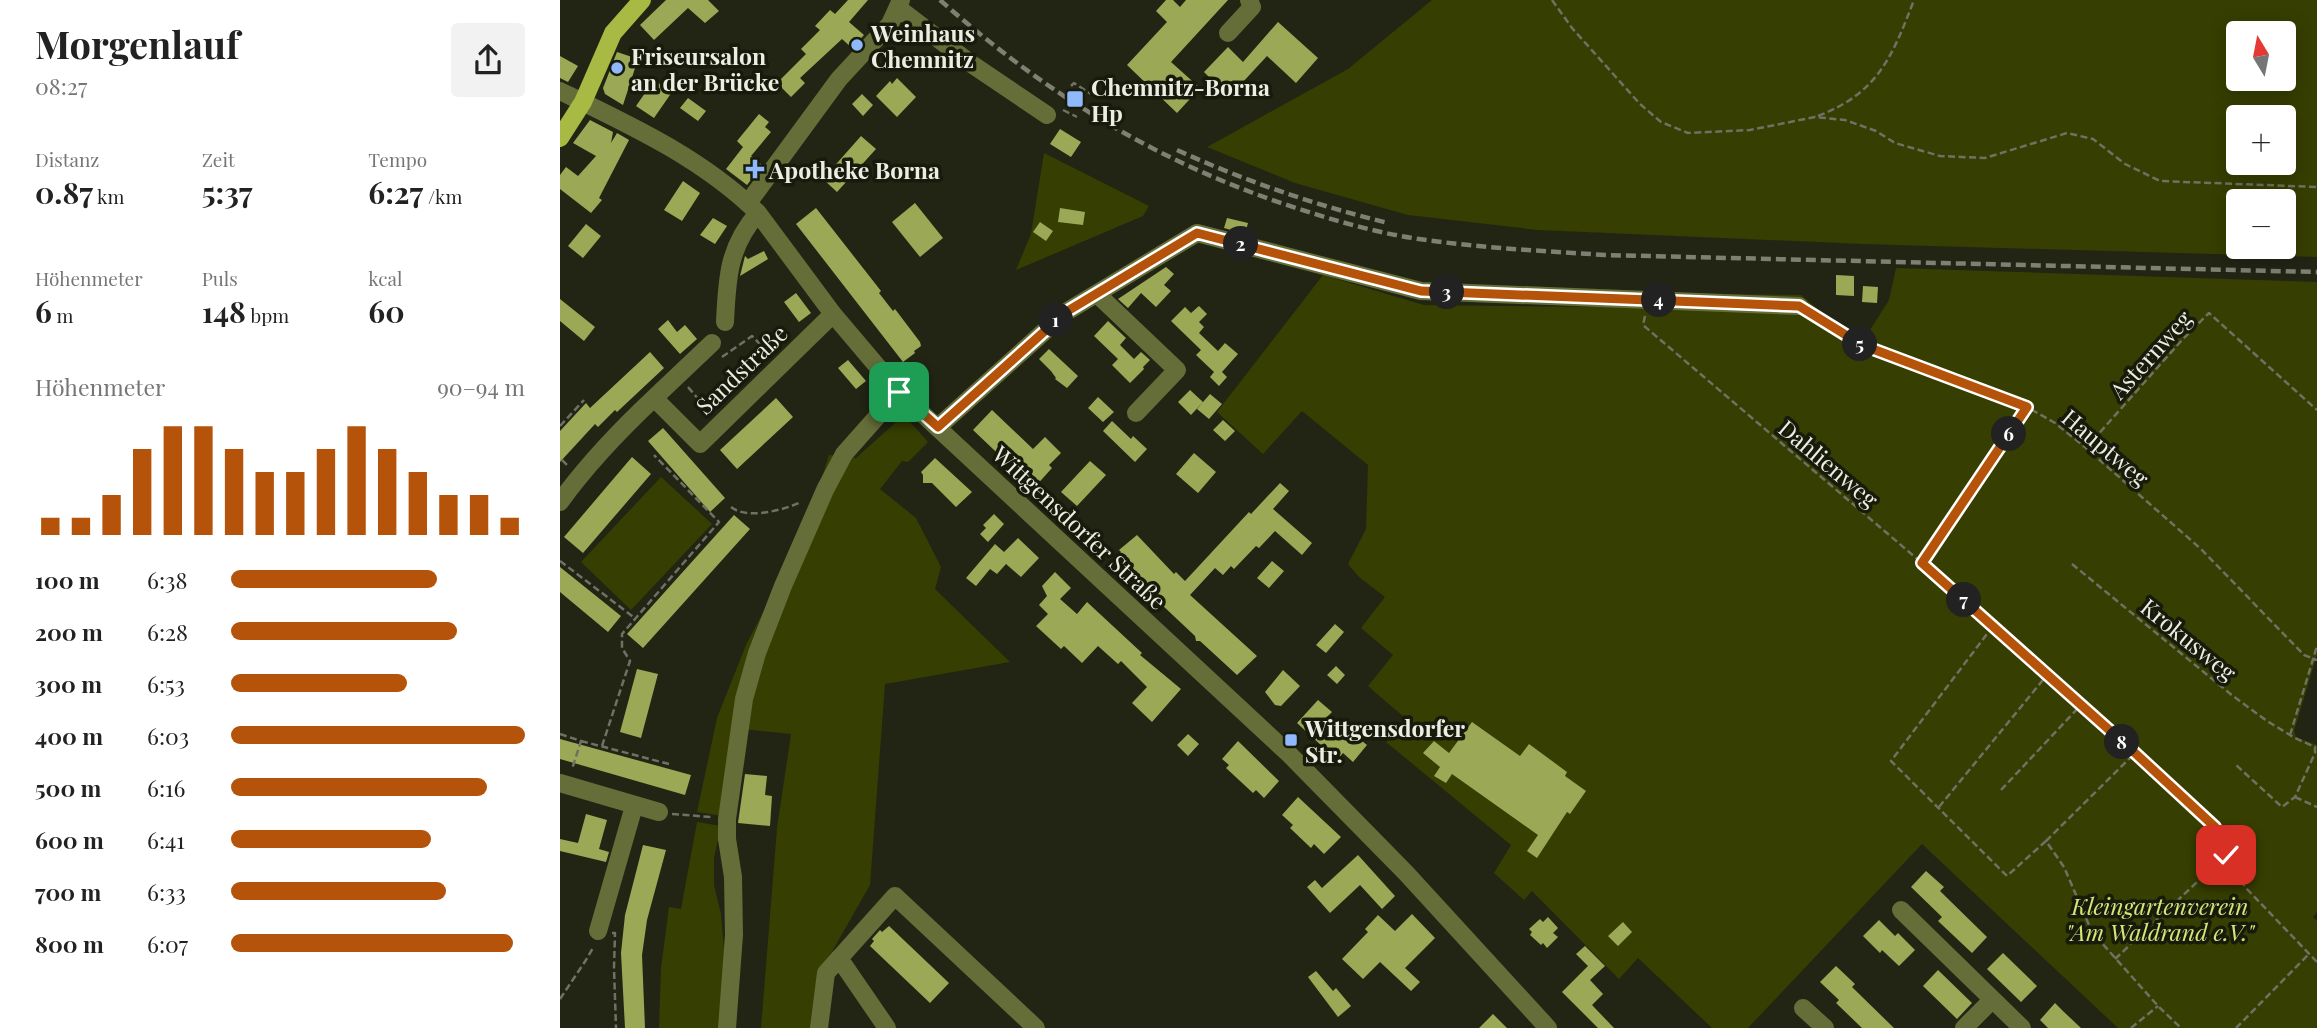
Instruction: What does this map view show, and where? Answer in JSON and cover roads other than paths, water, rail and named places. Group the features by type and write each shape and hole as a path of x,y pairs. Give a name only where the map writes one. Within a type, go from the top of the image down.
{"main road":[{"path":"560,138 583,102 613,33 642,0"}],"street":[{"path":"1228,33 1252,7 1249,0"},
{"path":"725,322 732,253 753,208 839,79 890,24 900,4 970,64 1047,116"},
{"name":"Wittgensdorfer Straße","path":"560,91 677,150 715,175 753,208 833,314 899,392 1290,755 1406,873 1548,1028"},
{"path":"938,427 1066,312 1197,233 1421,291 1799,306"},
{"path":"1097,294 1177,370 1136,413"},
{"name":"Sandstraße","path":"654,398 700,444 833,314"},
{"name":"Sandstraße","path":"560,502 583,470 618,432 712,343"},
{"path":"727,1028 734,935 733,877 727,819 744,699 757,653 825,490 844,454 899,392"},
{"path":"564,785 659,812"},
{"path":"596,937 634,806"},
{"path":"819,1028 826,973 895,896 1036,1028"},
{"path":"1901,910 2022,1028"},
{"path":"839,958 887,1028"},
{"path":"1964,1028 1992,1000"},
{"path":"1803,1008 1825,1028"}],"railway":[{"path":"940,0 980,34 1064,96 1152,148 1246,190 1296,208 1388,233 1466,245 1605,255 2317,272"},
{"path":"1177,150 1281,191 1388,223"}],"place":[{"name":"Weinhaus Chemnitz","path":"857,45"},
{"name":"Friseursalon an der Brücke","path":"617,68"},
{"name":"Chemnitz-Borna Hp","path":"1075,99"},
{"name":"Apotheke Borna","path":"755,169"},
{"name":"Wittgensdorfer Str.","path":"1291,740"}],"park label":[{"name":"Kleingartenverein \"Am Waldrand e.V.\"","path":"2160,918"}]}
